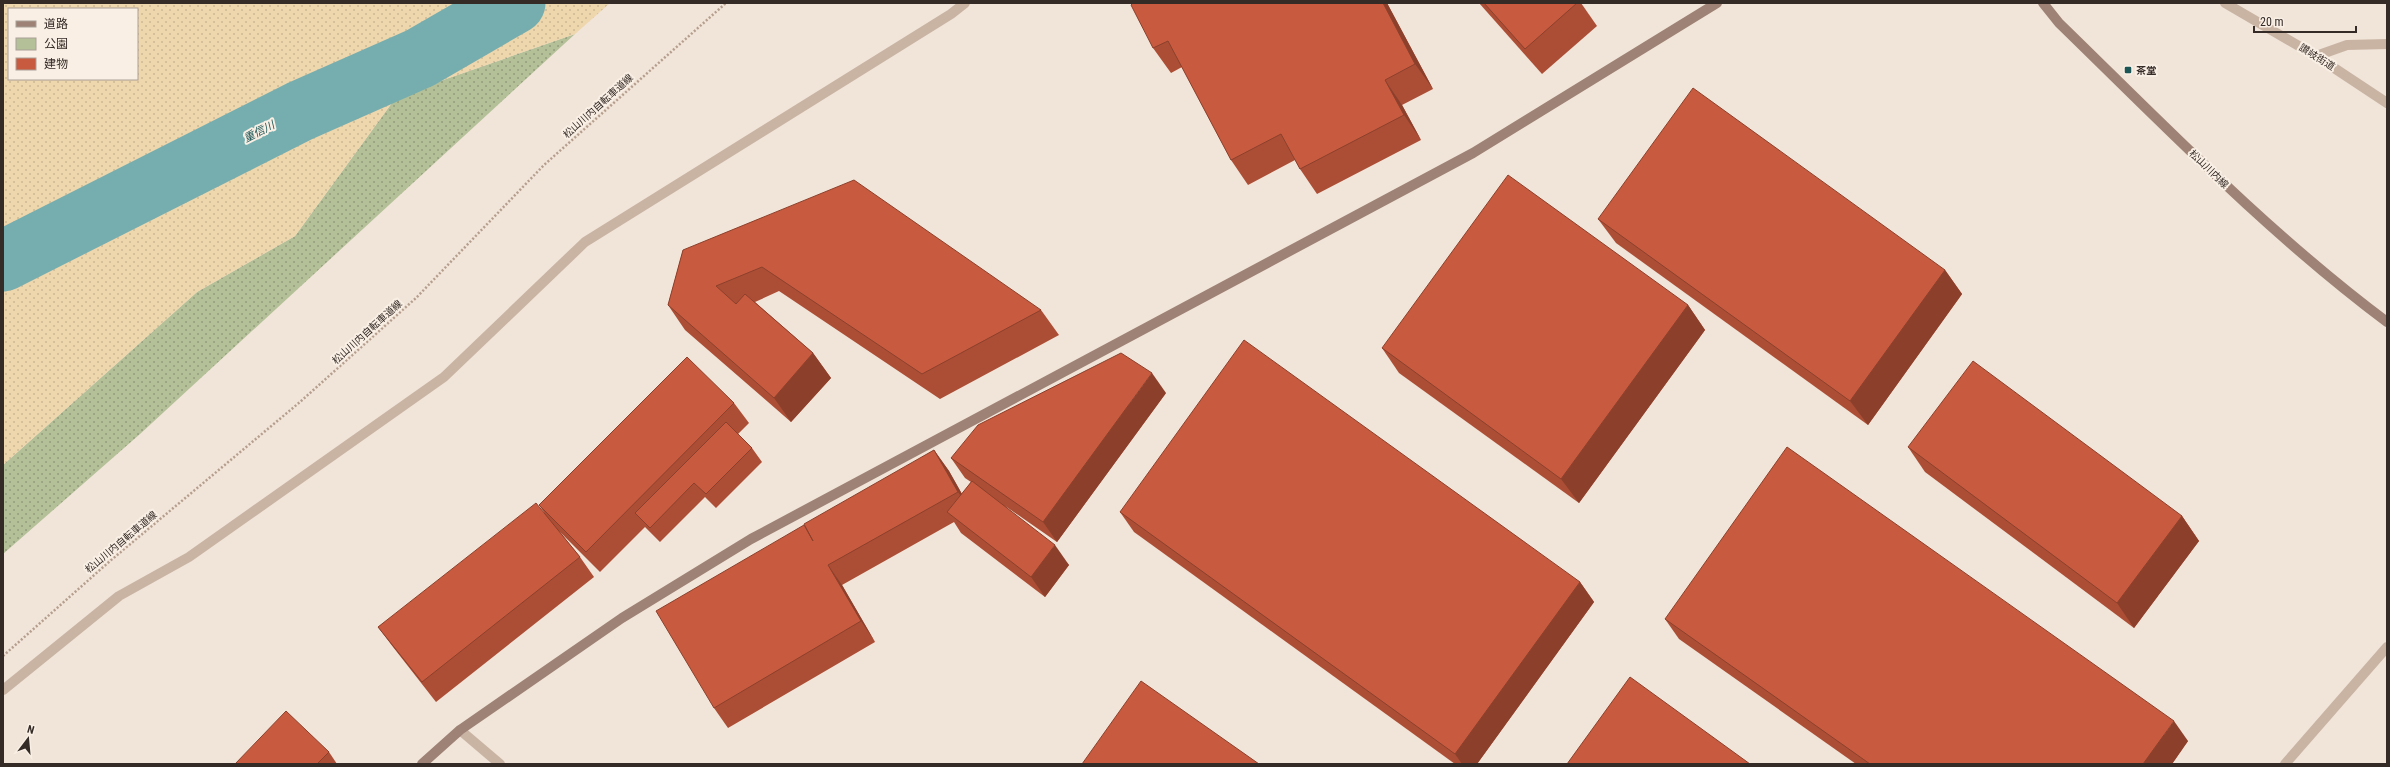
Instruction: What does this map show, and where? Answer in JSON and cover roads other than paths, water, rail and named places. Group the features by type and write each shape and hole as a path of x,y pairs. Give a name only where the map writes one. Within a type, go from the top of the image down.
{"street":[{"path":"3,690 119,596 189,557 444,377 585,242 951,14 965,3"},
{"path":"422,764 460,730 622,618 751,539 1473,153 1717,3"},
{"name":"松山川内線","path":"2043,3 2058,23 2238,196 2356,299 2387,322"},
{"name":"讃岐街道","path":"2225,3 2316,56 2387,102"},
{"path":"2316,56 2347,44 2387,44"},
{"path":"2285,764 2387,647"},
{"path":"460,730 500,764"}],"waterway":[{"name":"重信川","path":"3,261 300,111 420,58 515,3"}],"place":[{"name":"茶堂","path":"2128,70"}]}
